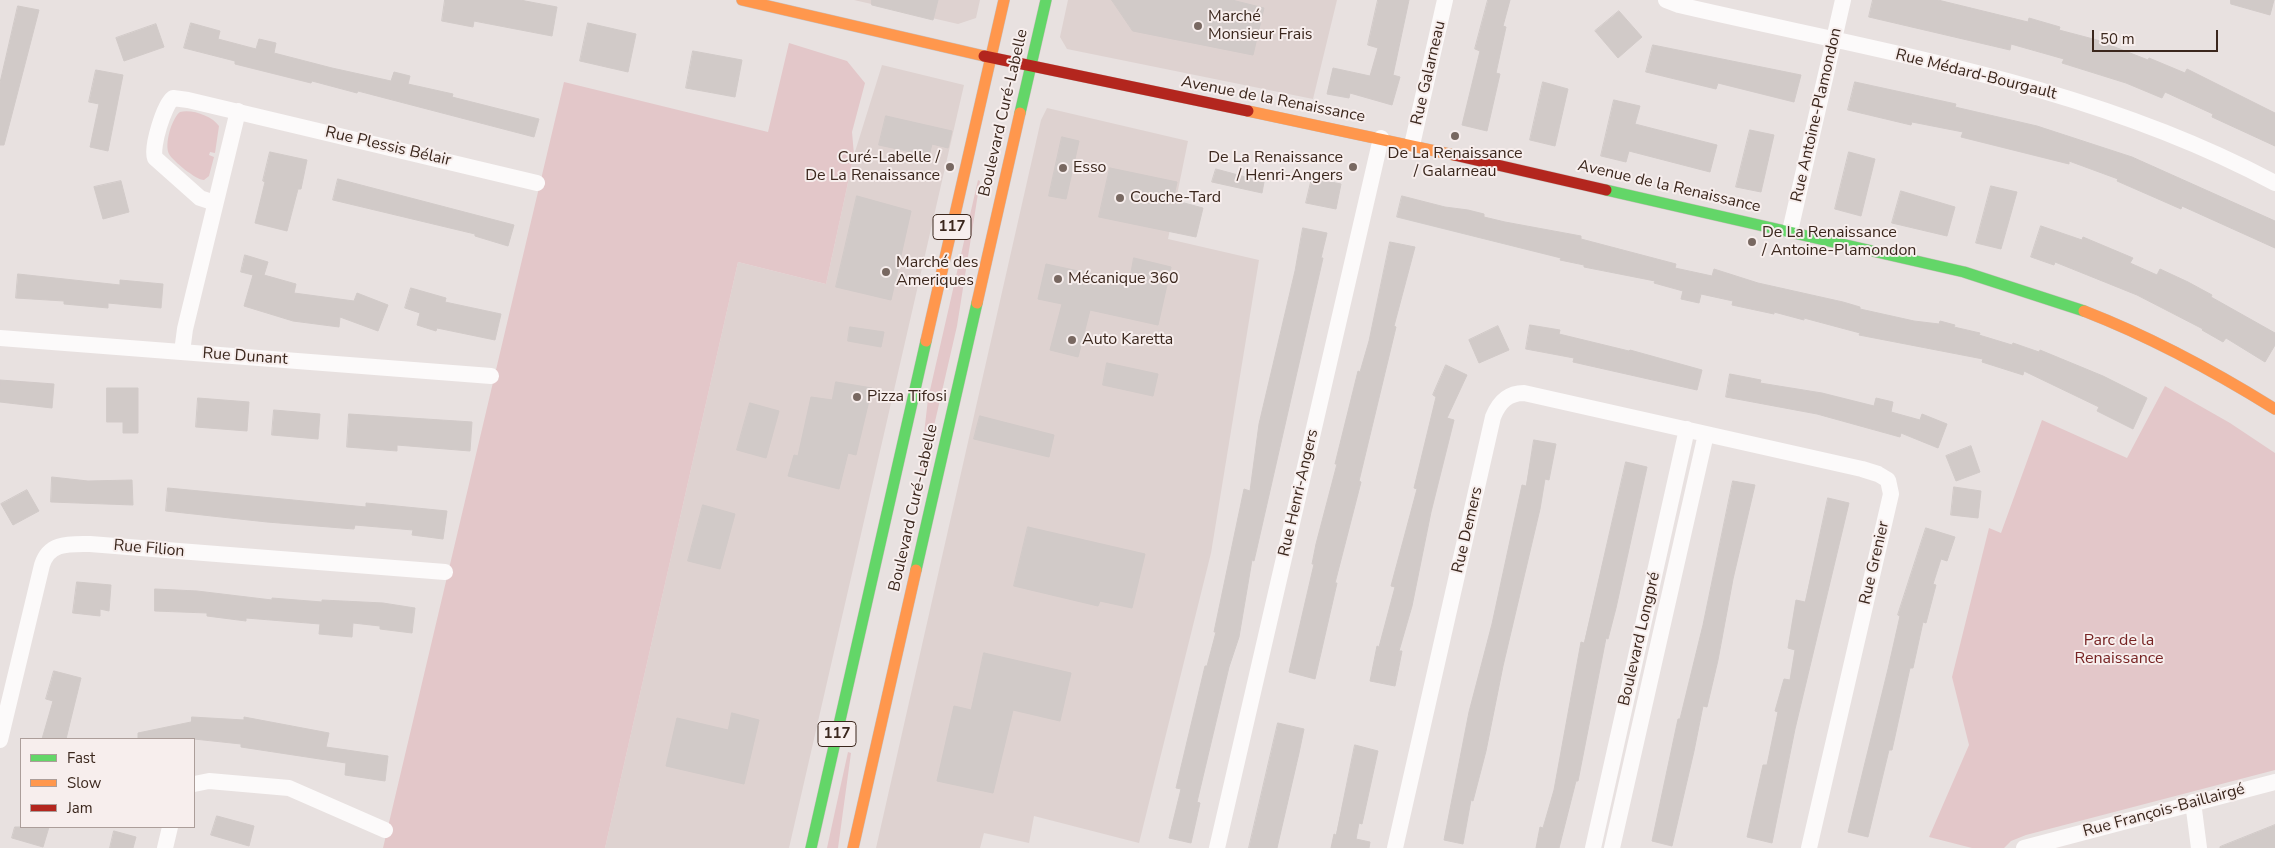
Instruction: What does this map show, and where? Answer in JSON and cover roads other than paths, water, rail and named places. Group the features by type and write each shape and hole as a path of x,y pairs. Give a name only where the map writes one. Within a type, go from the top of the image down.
{"main road":[{"name":"Avenue de la Renaissance","path":"742,0 1032,66 1381,138 1951,268 2056,300 2111,321 2215,372 2275,410"},
{"name":"Boulevard Curé-Labelle","path":"811,848 1004,0"},
{"name":"Boulevard Curé-Labelle","path":"853,848 1046,0"}],"street":[{"name":"Rue Galarneau","path":"1412,145 1445,0"},
{"name":"Rue Médard-Bourgault","path":"1666,0 1679,5 2000,79 2070,98 2185,140 2231,160 2275,183"},
{"name":"Rue Antoine-Plamondon","path":"1790,231 1843,0"},
{"name":"Rue Plessis Bélair","path":"215,203 200,198 161,165 154,154 165,110 173,98 537,183"},
{"path":"182,352 185,329 238,112"},
{"name":"Rue Henri-Angers","path":"1217,848 1381,138"},
{"name":"Rue Dunant","path":"0,338 491,376"},
{"name":"Rue Demers","path":"1395,848 1493,417 1499,405 1512,395 1530,394 1688,430"},
{"name":"Rue Grenier","path":"1688,430 1872,471 1883,476 1890,484 1890,499 1809,848"},
{"name":"Boulevard Longpré","path":"1593,848 1688,430"},
{"name":"Boulevard Longpré","path":"1612,848 1706,434"},
{"name":"Rue Filion","path":"0,740 42,565 47,554 57,546 90,544 445,572"},
{"path":"195,784 209,781 289,788 385,830"},
{"name":"Rue François-Baillairgé","path":"2024,848 2193,802 2275,782"},
{"path":"2193,802 2199,848"},
{"path":"165,848 170,828"}],"place":[{"name":"Marché Monsieur Frais","path":"1198,26"},
{"name":"De La Renaissance / Galarneau","path":"1455,136"},
{"name":"Curé-Labelle / De La Renaissance","path":"950,167"},
{"name":"De La Renaissance / Henri-Angers","path":"1353,167"},
{"name":"Esso","path":"1063,168"},
{"name":"Couche-Tard","path":"1120,198"},
{"name":"De La Renaissance / Antoine-Plamondon","path":"1752,242"},
{"name":"Marché des Ameriques","path":"886,272"},
{"name":"Mécanique 360","path":"1058,279"},
{"name":"Auto Karetta","path":"1072,340"},
{"name":"Pizza Tifosi","path":"857,397"}],"park label":[{"name":"Parc de la Renaissance","path":"2119,650"}]}
